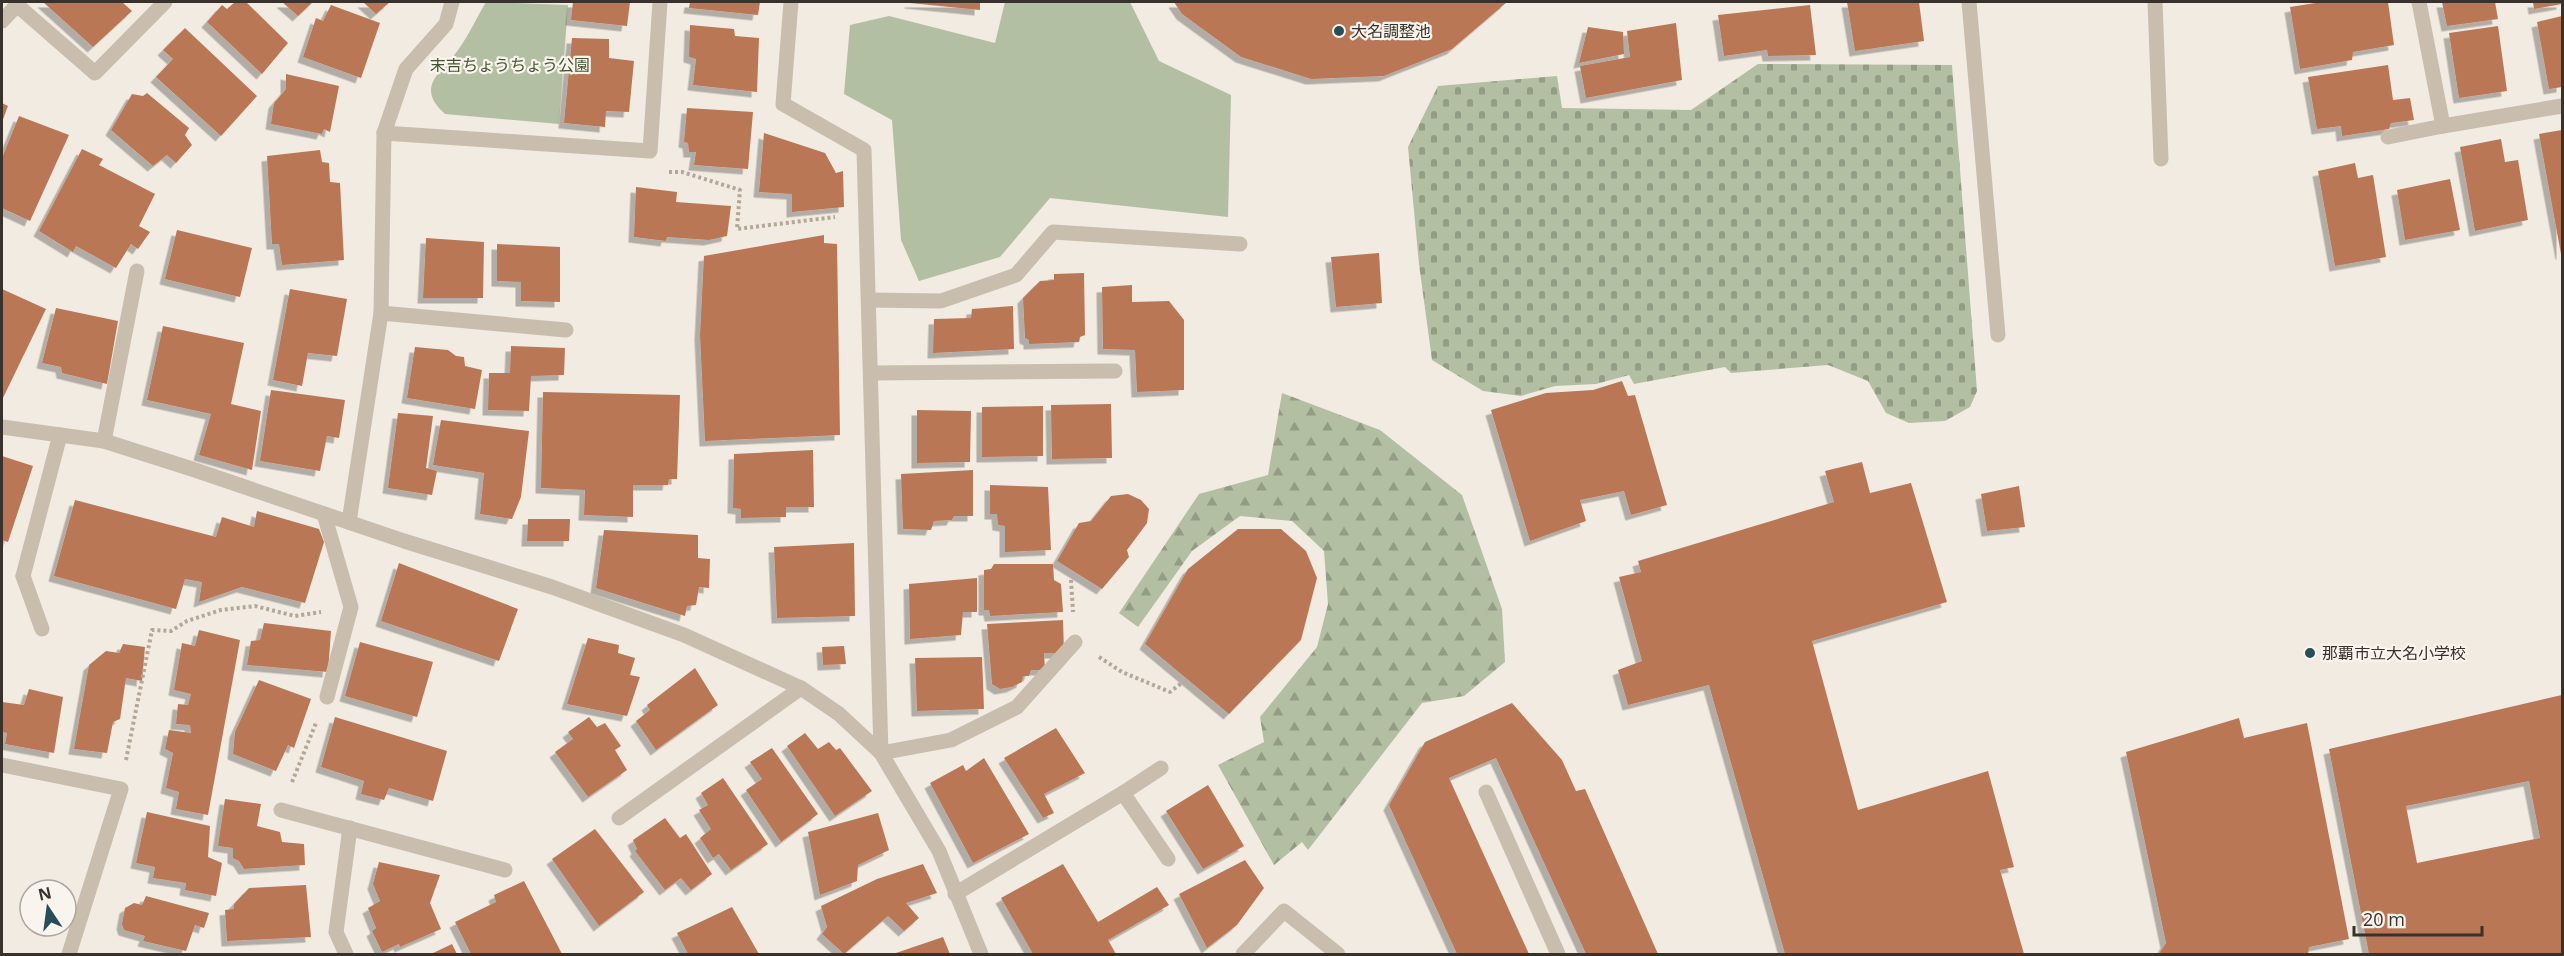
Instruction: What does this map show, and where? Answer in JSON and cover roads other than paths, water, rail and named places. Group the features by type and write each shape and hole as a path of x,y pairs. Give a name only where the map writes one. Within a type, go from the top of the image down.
{"street":[{"path":"2,21 17,5 95,74 165,2"},
{"path":"349,522 381,313 384,133 406,69 446,24 452,2"},
{"path":"384,133 650,152 660,2"},
{"path":"791,2 783,104 864,150 881,753"},
{"path":"1969,2 1975,42 1998,335"},
{"path":"2155,2 2162,159"},
{"path":"2419,2 2443,126"},
{"path":"2388,136 2562,106"},
{"path":"869,300 941,300 1016,275 1053,232 1240,244"},
{"path":"104,441 137,271"},
{"path":"381,313 566,330"},
{"path":"871,373 1115,371"},
{"path":"2,427 104,441 552,587 684,635 801,688 839,714 881,753 939,851 981,954"},
{"path":"42,628 23,576 60,435"},
{"path":"324,514 351,607 327,697"},
{"path":"881,753 951,740 1017,707 1075,642"},
{"path":"619,818 801,688"},
{"path":"2,765 121,789 69,954"},
{"path":"955,894 1161,768"},
{"path":"1486,792 1558,954"},
{"path":"1123,793 1168,859"},
{"path":"281,810 505,870"},
{"path":"346,954 336,932 350,828"},
{"path":"1243,954 1284,911 1338,954"}],"place":[{"name":"大名調整池","path":"1339,31"},
{"name":"那覇市立大名小学校","path":"2310,653"}],"park label":[{"name":"末吉ちょうちょう公園","path":"510,65"}]}
